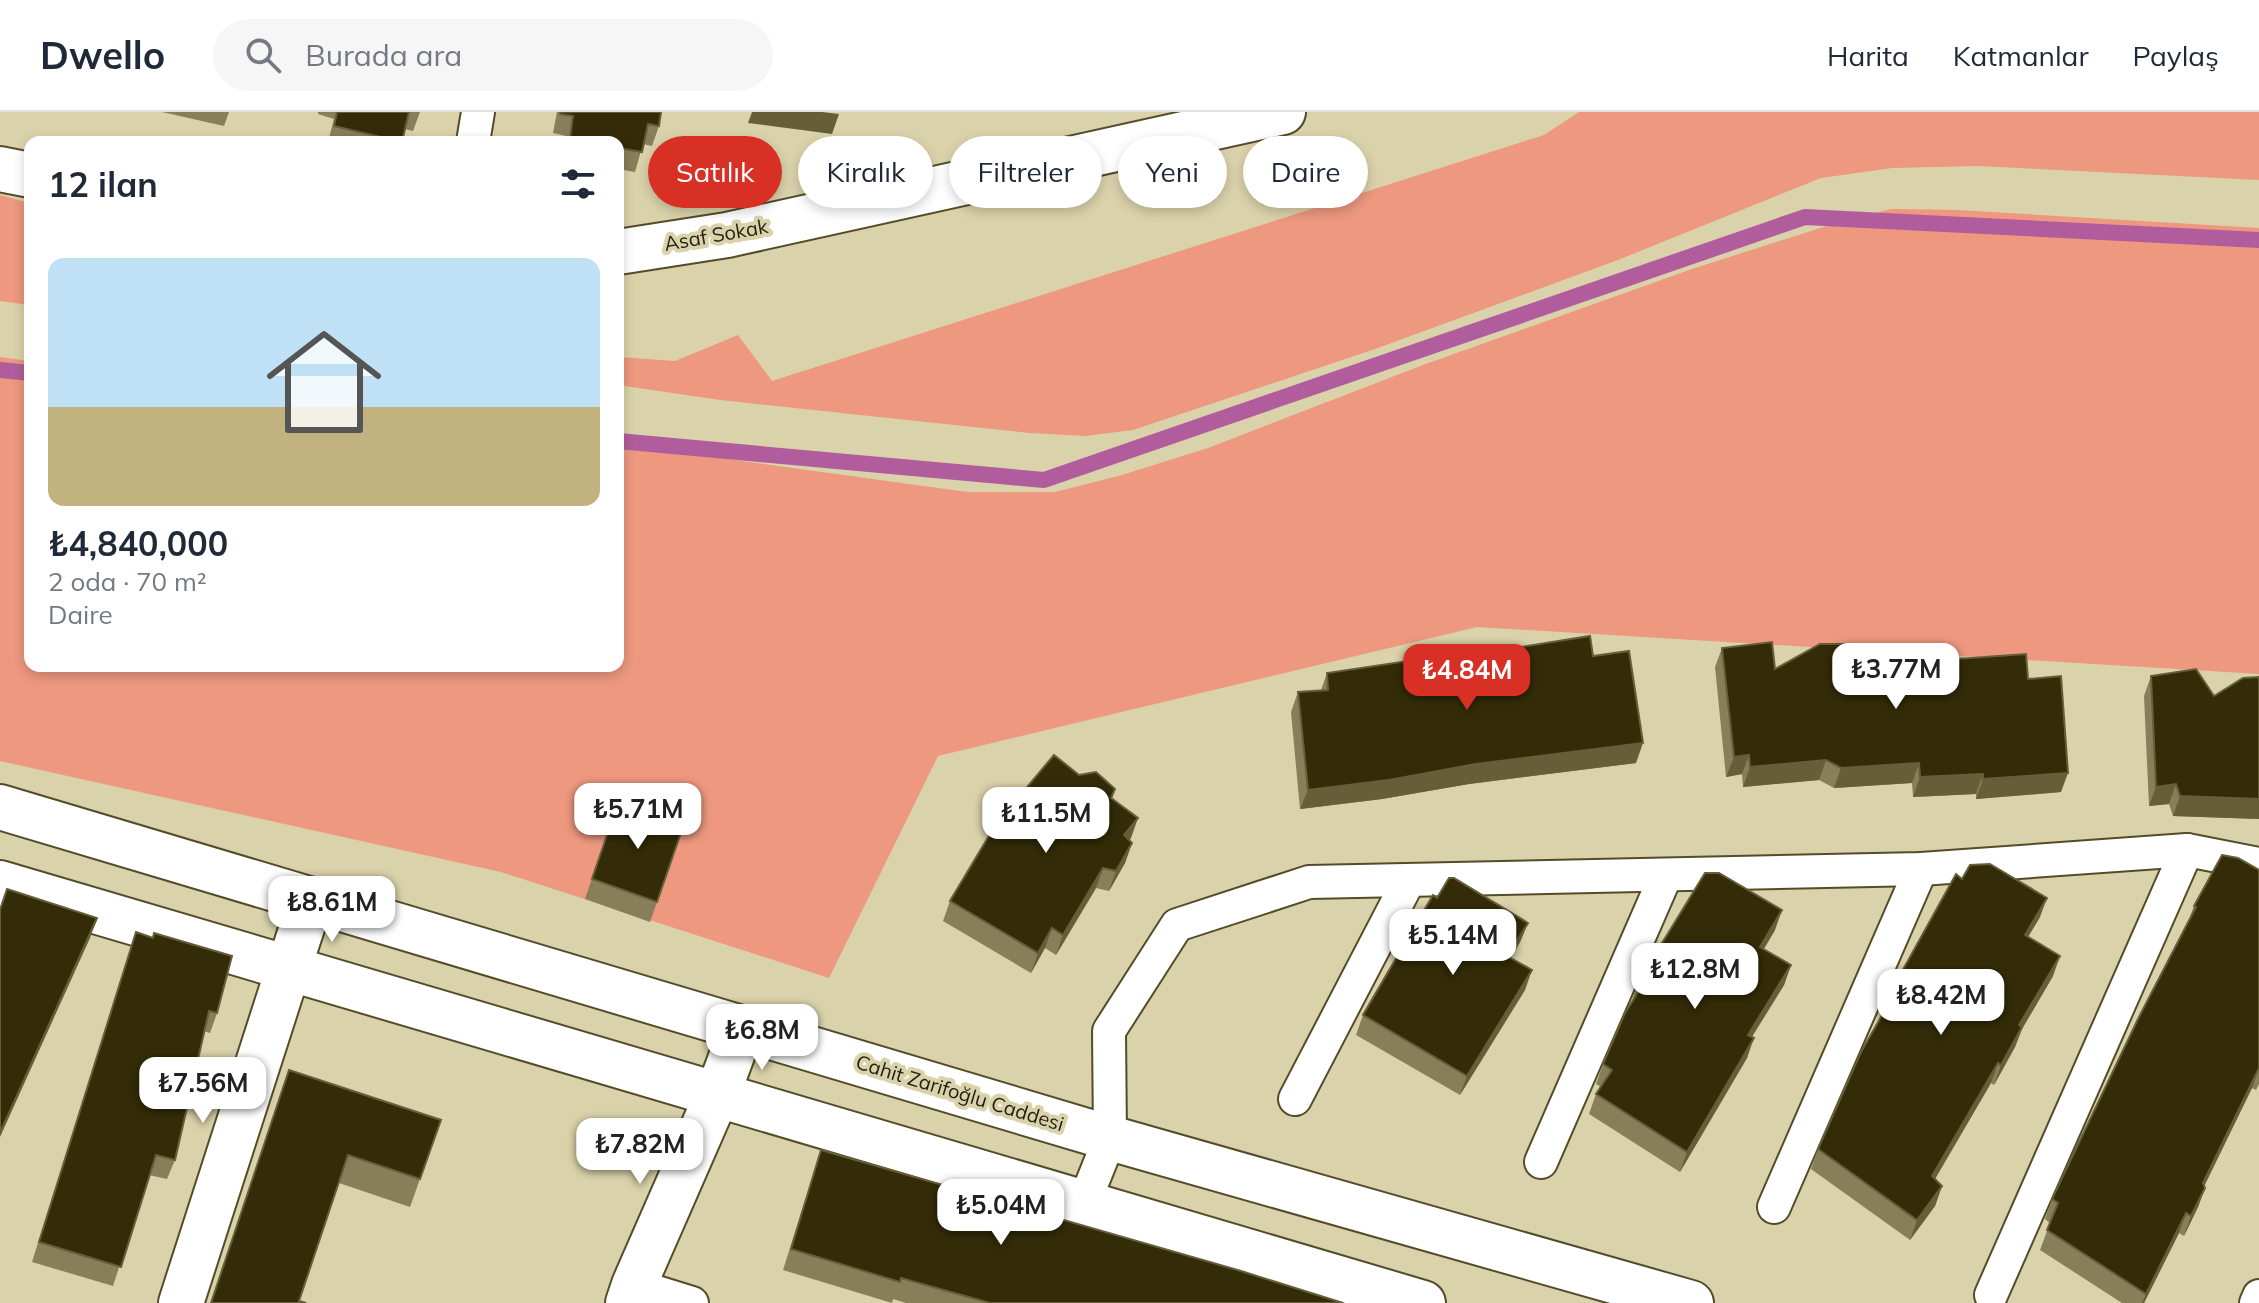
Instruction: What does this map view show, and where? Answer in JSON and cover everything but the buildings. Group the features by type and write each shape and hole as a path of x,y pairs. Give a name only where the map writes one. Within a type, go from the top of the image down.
{"main road":[{"name":"Asaf Sokak","path":"624,251 727,235 1283,112"},
{"path":"0,169 24,174"},
{"name":"Cahit Zarifoğlu Caddesi","path":"0,807 1110,1138 1691,1303"},
{"path":"0,883 1423,1303"},
{"path":"181,1303 311,900"},
{"path":"631,1294 718,1093 742,1028"}],"lane":[{"path":"474,136 478,112"},
{"path":"1991,1295 2187,850"},
{"path":"1084,1203 1110,1138 1109,1031 1177,925 1309,882 1921,869 2187,850 2259,864"},
{"path":"1774,1207 1921,869"},
{"path":"1541,1162 1666,875"},
{"path":"1295,1099 1409,880"},
{"path":"631,1294 692,1303"},
{"path":"2256,1303 2259,1296"}],"shaded area":[{"path":"1579,112 2259,112 2259,180 1978,166 1892,168 1821,178 1618,260 1375,349 1133,430 1085,436 1029,433 720,400 624,386 624,357 675,361 738,335 772,381 1315,208 1368,208 1368,191 1544,135"},
{"path":"0,195 24,201 24,304 0,301"},
{"path":"1891,209 1958,210 2259,228 2259,674 1477,627 938,756 829,978 501,872 0,761 0,357 24,360 24,672 624,672 624,445 967,492 1055,492 1208,448 1423,365 1692,269 1839,222"}],"waterway":[{"path":"624,442 1044,480 1805,217 2259,240"},
{"path":"0,370 24,372"}]}
